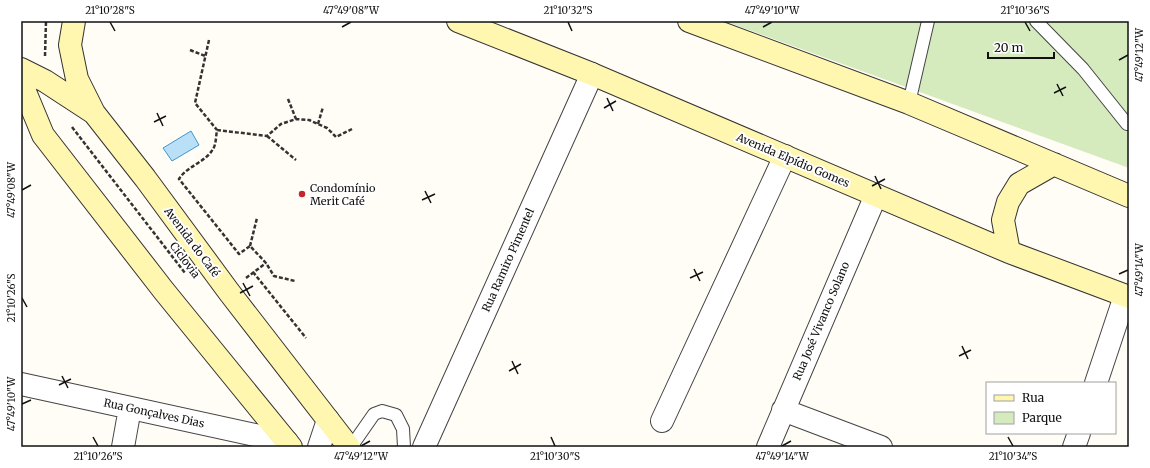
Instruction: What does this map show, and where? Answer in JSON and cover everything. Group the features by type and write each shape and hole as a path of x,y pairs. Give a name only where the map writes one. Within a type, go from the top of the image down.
{"main road":[{"name":"Avenida do Café","path":"74,21 70,45 77,79 94,113 145,178 229,292 350,447"},
{"name":"Avenida Elpídio Gomes","path":"458,21 592,74 1009,252 1127,297"},
{"path":"689,21 909,103 1129,196"},
{"path":"21,69 44,81 94,113"},
{"path":"21,82 43,135 164,291 289,445"},
{"path":"1009,252 1003,220 1008,202 1019,184 1054,164"}],"street":[{"name":"Rua Ramiro Pimentel","path":"424,447 592,74"},
{"path":"662,421 785,156"},
{"name":"Rua José Vivanco Solano","path":"771,445 783,410 876,195"},
{"path":"1096,382 1127,297"},
{"name":"Rua Gonçalves Dias","path":"21,384 289,445"},
{"path":"123,447 130,408"},
{"path":"783,410 881,447"},
{"path":"319,447 328,420"},
{"path":"1074,447 1079,434"}],"lane":[{"path":"909,103 928,21"},
{"path":"1036,21 1083,69 1127,124"},
{"path":"350,447 374,414 382,411 396,415 403,429 404,447"}],"path":[{"path":"209,40 195,103 217,130 267,136 296,160"},
{"path":"190,50 205,56"},
{"path":"288,100 296,119"},
{"path":"318,124 323,107"},
{"path":"267,136 281,124 296,119 309,120 327,128 336,137 352,129"},
{"name":"Ciclovia","path":"72,127 188,276"},
{"path":"217,130 214,149 182,174 179,179 239,254 250,246 257,218"},
{"path":"250,246 266,263 274,276 295,281"},
{"path":"253,272 306,338"}],"green space":[{"path":"724,21 1129,21 1129,168"}],"water":[{"path":"191,131 199,145 172,161 163,148"}],"place":[{"name":"Condomínio Merit Café","path":"302,194"}]}
